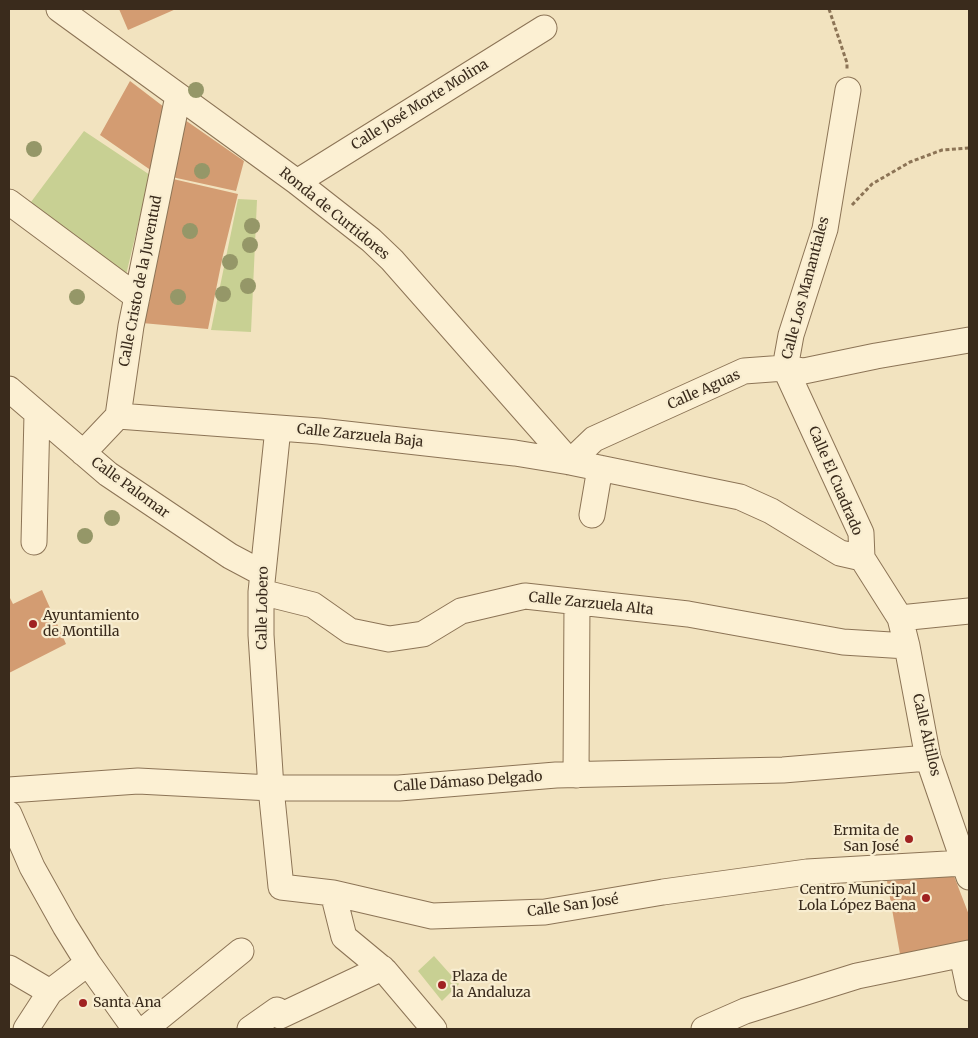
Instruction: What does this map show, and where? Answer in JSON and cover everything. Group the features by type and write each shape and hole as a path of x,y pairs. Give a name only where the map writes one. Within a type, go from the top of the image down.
{"street":[{"name":"Ronda de Curtidores","path":"59,9 297,182 371,240 392,260 570,462"},
{"name":"Calle José Morte Molina","path":"297,182 544,28"},
{"name":"Calle Los Manantiales","path":"785,368 791,335 824,229 848,90"},
{"name":"Calle Cristo de la Juventud","path":"118,416 131,326 178,96"},
{"path":"9,202 137,297"},
{"name":"Calle Aguas","path":"570,462 594,439 744,371 785,368 804,371 969,340"},
{"name":"Calle El Cuadrado","path":"785,368 861,533 862,558"},
{"name":"Calle Palomar","path":"9,389 108,474 230,556 261,582"},
{"path":"34,542 37,414"},
{"path":"83,453 118,416"},
{"name":"Calle Zarzuela Baja","path":"118,416 319,431 505,451 570,462 740,497 771,511 840,554 862,558"},
{"name":"Calle Lobero","path":"271,788 261,635 261,582 278,428"},
{"path":"592,515 600,468"},
{"path":"862,558 900,618 969,611"},
{"name":"Calle Zarzuela Alta","path":"261,582 313,606 350,631 389,639 423,634 461,611 525,596 688,614 843,642 907,646"},
{"path":"576,775 577,602"},
{"name":"Calle Altillos","path":"900,618 928,758 967,870"},
{"name":"Calle Dámaso Delgado","path":"9,790 138,781 271,788 399,788 576,775 783,770 928,758"},
{"name":"Calle San José","path":"271,788 282,887 333,893 432,916 545,912 663,892 807,872 967,870"},
{"path":"9,814 21,867 65,926 88,963 135,1029"},
{"path":"333,893 344,938 382,968 434,1029"},
{"path":"146,1029 241,951"},
{"path":"704,1029 745,1011 857,976 966,954 969,988"},
{"path":"26,1029 50,992 88,963"},
{"path":"9,968 50,992"},
{"path":"250,1029 277,1010 280,1016 382,968"}],"path":[{"path":"829,9 847,63 848,90"},
{"path":"851,207 872,184 910,162 942,150 969,148"}],"green space":[{"path":"84,131 150,175 125,279 28,206"},
{"path":"238,199 257,200 251,332 211,330"},
{"path":"434,956 459,984 442,1001 418,971"}],"building":[{"path":"119,9 176,9 128,30"},
{"path":"130,81 164,107 152,171 100,135"},
{"path":"185,120 244,161 236,191 172,177"},
{"path":"173,179 238,194 208,329 142,323"},
{"name":"Ayuntamiento de Montilla","path":"42,590 66,644 9,673 9,596 13,604"},
{"name":"Centro Municipal Lola López Baena","path":"954,876 969,915 969,941 900,954 887,881"}],"place":[{"name":"Ayuntamiento de Montilla","path":"33,624"},
{"name":"Ermita de San José","path":"909,839"},
{"name":"Centro Municipal Lola López Baena","path":"926,898"},
{"name":"Plaza de la Andaluza","path":"442,985"},
{"name":"Santa Ana","path":"83,1003"}]}
